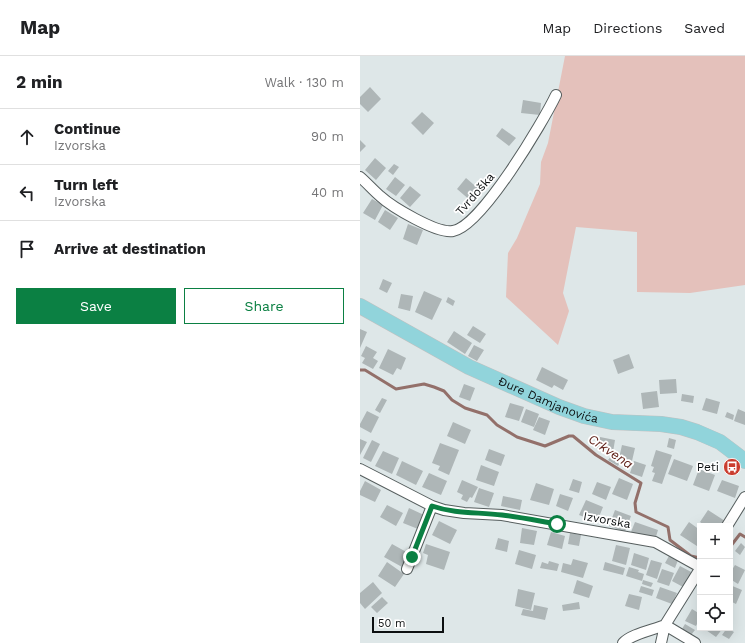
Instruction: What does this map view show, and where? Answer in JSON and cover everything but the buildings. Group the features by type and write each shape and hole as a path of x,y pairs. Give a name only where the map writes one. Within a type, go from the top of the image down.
{"main road":[{"name":"Đure Damjanovića","path":"360,306 469,367 559,406 584,416 612,422 681,427 720,442 745,461"}],"street":[{"name":"Tvrdoška","path":"360,177 380,197 416,220 452,232 464,227 489,200 515,166 548,112 556,95"},
{"name":"Izvorska","path":"360,469 432,506 444,510 464,513 502,515 654,542 697,566"},
{"path":"729,523 745,497"},
{"path":"407,569 432,506"},
{"path":"661,643 665,625 697,573"},
{"path":"623,643 625,640 665,625"},
{"path":"665,625 695,643"}],"shaded area":[{"path":"565,56 745,56 745,285 690,293 637,292 637,232 576,227 563,293 569,311 558,345 506,297 508,253 517,238 540,184 541,162 548,143"}],"waterway":[{"name":"Crkvena","path":"360,370 365,370 396,389 424,384 444,391 452,400 465,408 487,415 497,425 517,437 545,446 569,436 573,436 596,455 641,483 635,503 636,512 668,527 670,540 691,556 697,557"},
{"name":"Crkvena","path":"733,543 740,534 745,537"}],"place":[{"name":"Peti","path":"732,467"}],"route":[{"path":"412,557 432,506 444,510 464,513 502,515 557,524"}]}
